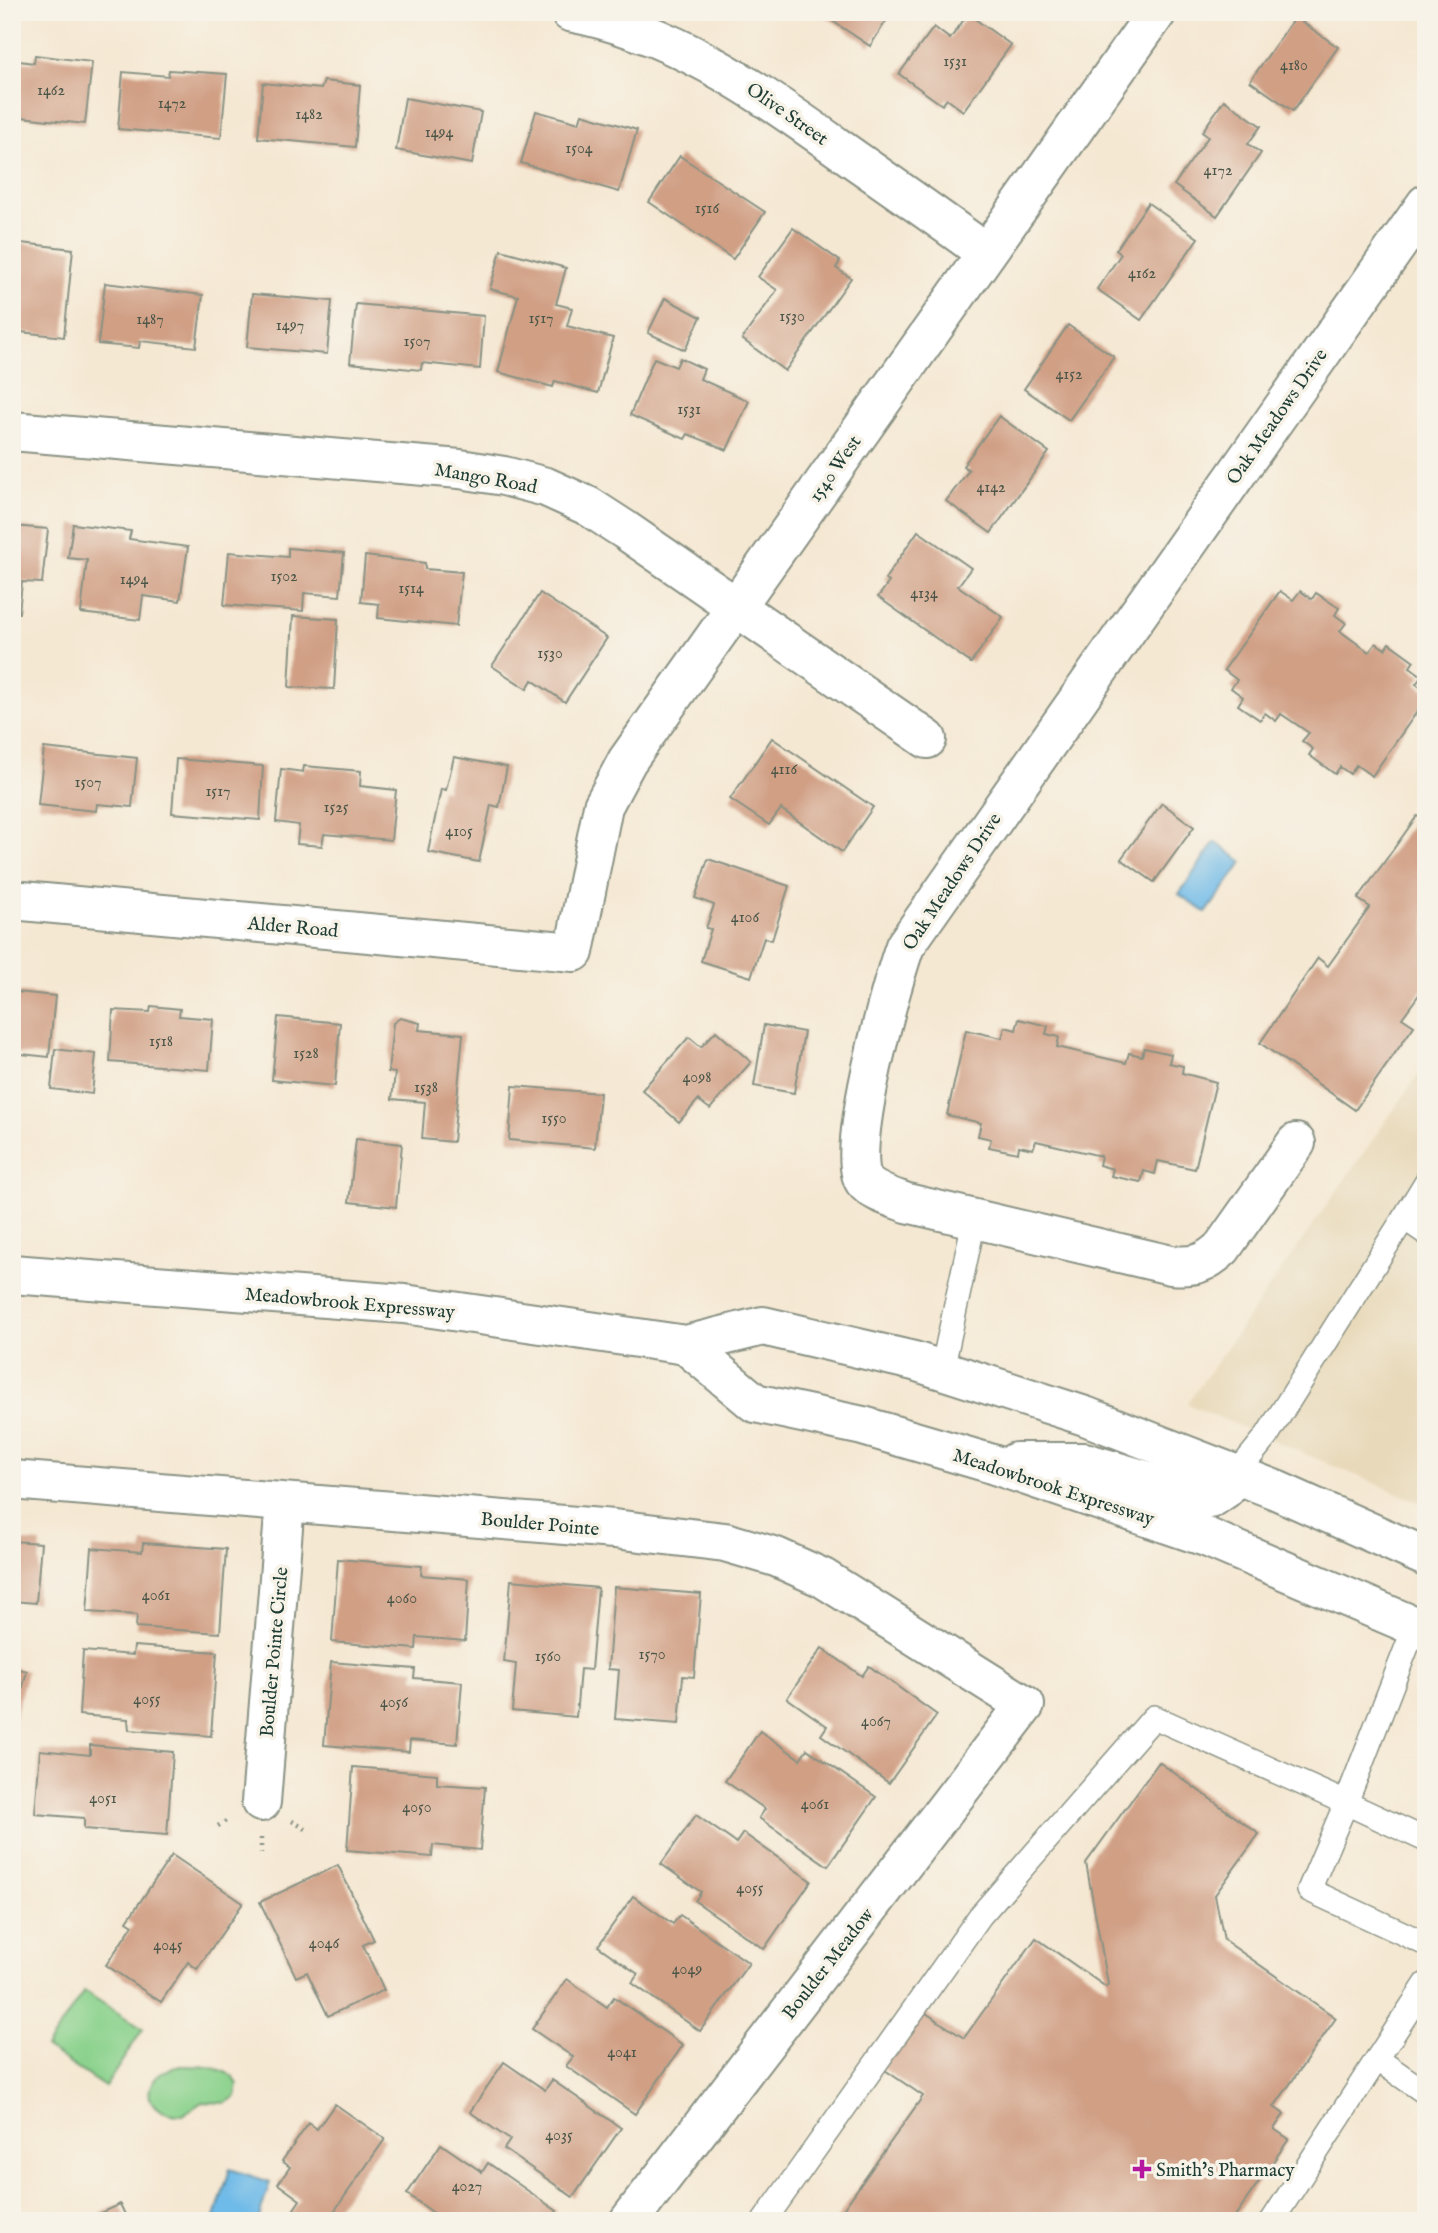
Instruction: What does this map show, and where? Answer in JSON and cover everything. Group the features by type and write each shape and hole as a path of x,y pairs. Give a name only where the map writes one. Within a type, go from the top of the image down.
{"street":[{"name":"Olive Street","path":"570,12 640,30 697,55 750,85 986,253"},
{"name":"1540 West","path":"575,951 603,806 627,761 1157,12"},
{"name":"Oak Meadows Drive","path":"1296,1143 1222,1248 1210,1260 1194,1267 1171,1265 974,1221 884,1194 864,1181 857,1159 859,1134 885,1012 905,946 1426,204"},
{"name":"Mango Road","path":"12,431 460,469 504,476 546,487 588,506 926,739"},
{"name":"Alder Road","path":"12,900 575,951"},
{"name":"Meadowbrook Expressway","path":"12,1274 404,1304 686,1345 762,1326 855,1345 1085,1416 1236,1474 1426,1557"},
{"name":"Meadowbrook Expressway","path":"686,1345 755,1403 863,1426 986,1462 1206,1537 1420,1628"},
{"path":"986,1462 1084,1462 1210,1499 1225,1489 1236,1474"},
{"name":"Boulder Pointe","path":"12,1480 724,1542 776,1557 823,1578 1025,1705"},
{"name":"Boulder Pointe Circle","path":"261,1802 285,1503"},
{"name":"Boulder Meadow","path":"629,2221 1025,1705"}],"lane":[{"path":"1236,1474 1266,1437 1426,1182"},
{"path":"1404,1218 1426,1233"},
{"path":"943,1370 974,1221"},
{"path":"1420,1628 1309,1890 1426,1944"},
{"path":"764,2221 980,1916 1154,1717 1426,1840"},
{"path":"1272,2221 1426,1983"},
{"path":"1377,2059 1426,2093"}],"shaded area":[{"path":"1426,1064 1426,1505 1187,1404"}],"green space":[{"path":"84,1991 143,2029 105,2087 46,2048"},
{"path":"181,2066 213,2068 227,2073 238,2084 236,2096 226,2103 202,2102 183,2115 168,2113 158,2108 149,2093 151,2085 167,2070"}],"water":[{"path":"1215,842 1243,862 1206,913 1179,894"},
{"path":"230,2169 270,2182 258,2221 214,2221"}],"building":[{"path":"819,12 892,12 870,46"},
{"path":"968,14 1011,45 963,111 947,99 942,105 899,74 934,27 950,39"},
{"path":"1295,17 1338,47 1293,111 1250,81"},
{"path":"35,55 92,62 85,124 12,116 12,60 34,63"},
{"path":"169,70 227,74 221,138 118,129 123,72 168,76"},
{"path":"324,81 360,85 355,147 258,138 263,83 321,89"},
{"path":"405,98 481,112 472,164 396,150"},
{"path":"1224,100 1261,126 1248,144 1261,153 1217,216 1174,185 1208,137 1202,132"},
{"path":"536,111 579,123 582,114 637,130 619,192 521,163"},
{"path":"680,156 765,212 733,259 649,202"},
{"path":"1148,203 1198,238 1141,320 1097,289 1121,254 1116,250"},
{"path":"793,228 840,261 836,268 851,278 785,371 742,339 777,290 758,277"},
{"path":"21,243 73,249 64,337 12,331 12,277 17,277"},
{"path":"501,250 566,268 556,304 572,308 567,326 613,338 598,393 555,381 553,387 498,372 518,296 490,289"},
{"path":"105,283 203,295 196,347 140,341 139,348 98,344"},
{"path":"252,294 332,301 327,354 247,347"},
{"path":"665,298 701,317 685,350 648,333"},
{"path":"356,304 484,316 480,369 422,363 421,370 350,363"},
{"path":"1068,325 1114,357 1069,420 1024,389"},
{"path":"654,358 676,367 680,358 704,369 700,379 749,401 727,450 688,434 685,439 630,415"},
{"path":"999,416 1049,452 991,533 946,501 969,470 963,466"},
{"path":"73,524 131,531 129,539 188,547 180,601 143,596 140,620 81,613 87,560 68,558"},
{"path":"12,526 48,529 42,583 22,582 19,613 12,613"},
{"path":"918,531 971,568 958,586 1003,617 971,663 878,597 889,582 885,579"},
{"path":"288,548 344,553 340,596 304,593 303,611 224,605 229,552 288,557"},
{"path":"365,556 425,563 425,569 462,572 456,626 378,618 379,604 361,602"},
{"path":"1280,591 1293,600 1300,591 1312,599 1316,593 1339,608 1335,615 1346,623 1340,631 1369,652 1376,643 1385,649 1389,643 1414,661 1410,667 1422,676 1416,684 1426,691 1426,699 1372,776 1356,765 1350,774 1340,767 1335,774 1309,755 1313,749 1302,741 1309,733 1281,714 1276,721 1265,713 1260,720 1238,705 1243,697 1231,688 1237,680 1224,670"},
{"path":"540,593 607,638 565,702 532,680 527,689 492,666"},
{"path":"293,616 338,619 334,689 289,687"},
{"path":"772,738 873,807 842,852 781,809 769,825 730,799"},
{"path":"44,748 137,758 132,807 97,804 96,811 38,805"},
{"path":"454,757 507,767 499,807 491,805 479,862 428,852 441,789 446,790"},
{"path":"176,759 263,766 260,820 172,813"},
{"path":"304,766 361,771 360,786 396,790 391,840 324,834 322,846 297,844 299,825 276,822 281,769 303,772"},
{"path":"1162,803 1194,827 1154,882 1121,859"},
{"path":"1417,816 1426,821 1426,985 1402,1018 1414,1026 1355,1110 1260,1043 1318,958 1328,966 1370,907 1358,899"},
{"path":"708,859 789,886 772,940 764,938 751,977 701,961 711,929 706,928 714,905 695,898"},
{"path":"17,992 55,996 49,1057 12,1053 12,1001 16,1001"},
{"path":"151,1006 180,1009 179,1016 213,1019 209,1070 110,1062 113,1010 150,1012"},
{"path":"278,1017 340,1023 335,1086 272,1080"},
{"path":"400,1018 420,1023 419,1030 463,1034 453,1142 422,1139 425,1102 392,1099 395,1073 388,1072 393,1023"},
{"path":"1019,1019 1048,1026 1046,1034 1059,1037 1057,1047 1126,1063 1129,1053 1142,1056 1144,1048 1171,1054 1169,1063 1183,1066 1182,1073 1216,1082 1195,1169 1158,1161 1155,1174 1144,1171 1141,1182 1111,1176 1113,1169 1099,1165 1101,1156 1036,1141 1033,1149 1019,1146 1018,1153 989,1147 991,1139 978,1136 981,1123 947,1115 966,1030 1002,1038 1005,1027 1016,1030"},
{"path":"764,1025 804,1032 794,1093 754,1086"},
{"path":"716,1031 751,1062 710,1109 698,1100 679,1122 642,1090 689,1037 701,1047"},
{"path":"55,1049 96,1054 92,1094 51,1089"},
{"path":"513,1086 600,1093 595,1148 509,1140"},
{"path":"356,1139 402,1144 396,1207 349,1202"},
{"path":"12,1541 41,1543 36,1603 12,1601"},
{"path":"143,1543 226,1549 220,1633 136,1627 137,1615 87,1612 92,1548 142,1552"},
{"path":"338,1559 422,1566 421,1575 469,1579 465,1641 417,1637 416,1649 332,1642"},
{"path":"511,1580 598,1588 591,1670 580,1669 576,1717 512,1711 516,1664 504,1662"},
{"path":"614,1587 701,1594 694,1677 683,1676 679,1724 615,1719 619,1670 608,1669"},
{"path":"134,1646 217,1652 211,1736 129,1730 128,1719 79,1715 83,1651 133,1655"},
{"path":"822,1648 862,1676 869,1666 937,1715 889,1783 821,1735 827,1726 787,1698"},
{"path":"331,1662 415,1669 414,1678 462,1682 457,1744 410,1740 409,1752 324,1745"},
{"path":"12,1667 27,1671 13,1724 12,1724"},
{"path":"760,1731 800,1759 807,1749 876,1797 828,1866 759,1818 765,1809 725,1781"},
{"path":"90,1745 173,1752 167,1835 84,1829 84,1818 35,1814 40,1750 90,1755"},
{"path":"1159,1762 1259,1834 1215,1895 1224,1940 1336,2018 1274,2107 1284,2114 1274,2129 1289,2139 1235,2216 1242,2221 835,2221 923,2096 882,2068 921,2010 964,2038 1036,1938 1106,1987 1108,1984 1086,1863"},
{"path":"353,1767 437,1774 437,1784 485,1787 480,1850 433,1845 432,1857 347,1850"},
{"path":"696,1815 736,1843 743,1833 811,1881 764,1949 695,1901 701,1892 661,1864"},
{"path":"172,1855 243,1903 197,1969 188,1962 161,2002 106,1965 133,1925 127,1921"},
{"path":"338,1865 374,1940 363,1945 384,1990 328,2016 307,1972 296,1977 260,1902"},
{"path":"633,1896 673,1924 680,1915 749,1963 700,2031 632,1983 638,1974 598,1946"},
{"path":"567,1979 607,2007 614,1997 683,2045 635,2114 566,2066 573,2057 532,2029"},
{"path":"504,2062 545,2090 552,2080 621,2128 573,2197 504,2149 510,2140 470,2112"},
{"path":"335,2104 385,2139 328,2220 324,2216 321,2221 286,2221 300,2200 278,2184 290,2167 282,2161 309,2123 317,2129"},
{"path":"441,2144 482,2172 488,2163 557,2211 550,2221 445,2221 407,2194"},
{"path":"120,2204 128,2221 82,2221"}],"place":[{"name":"Smith's Pharmacy","path":"1142,2169"}]}
